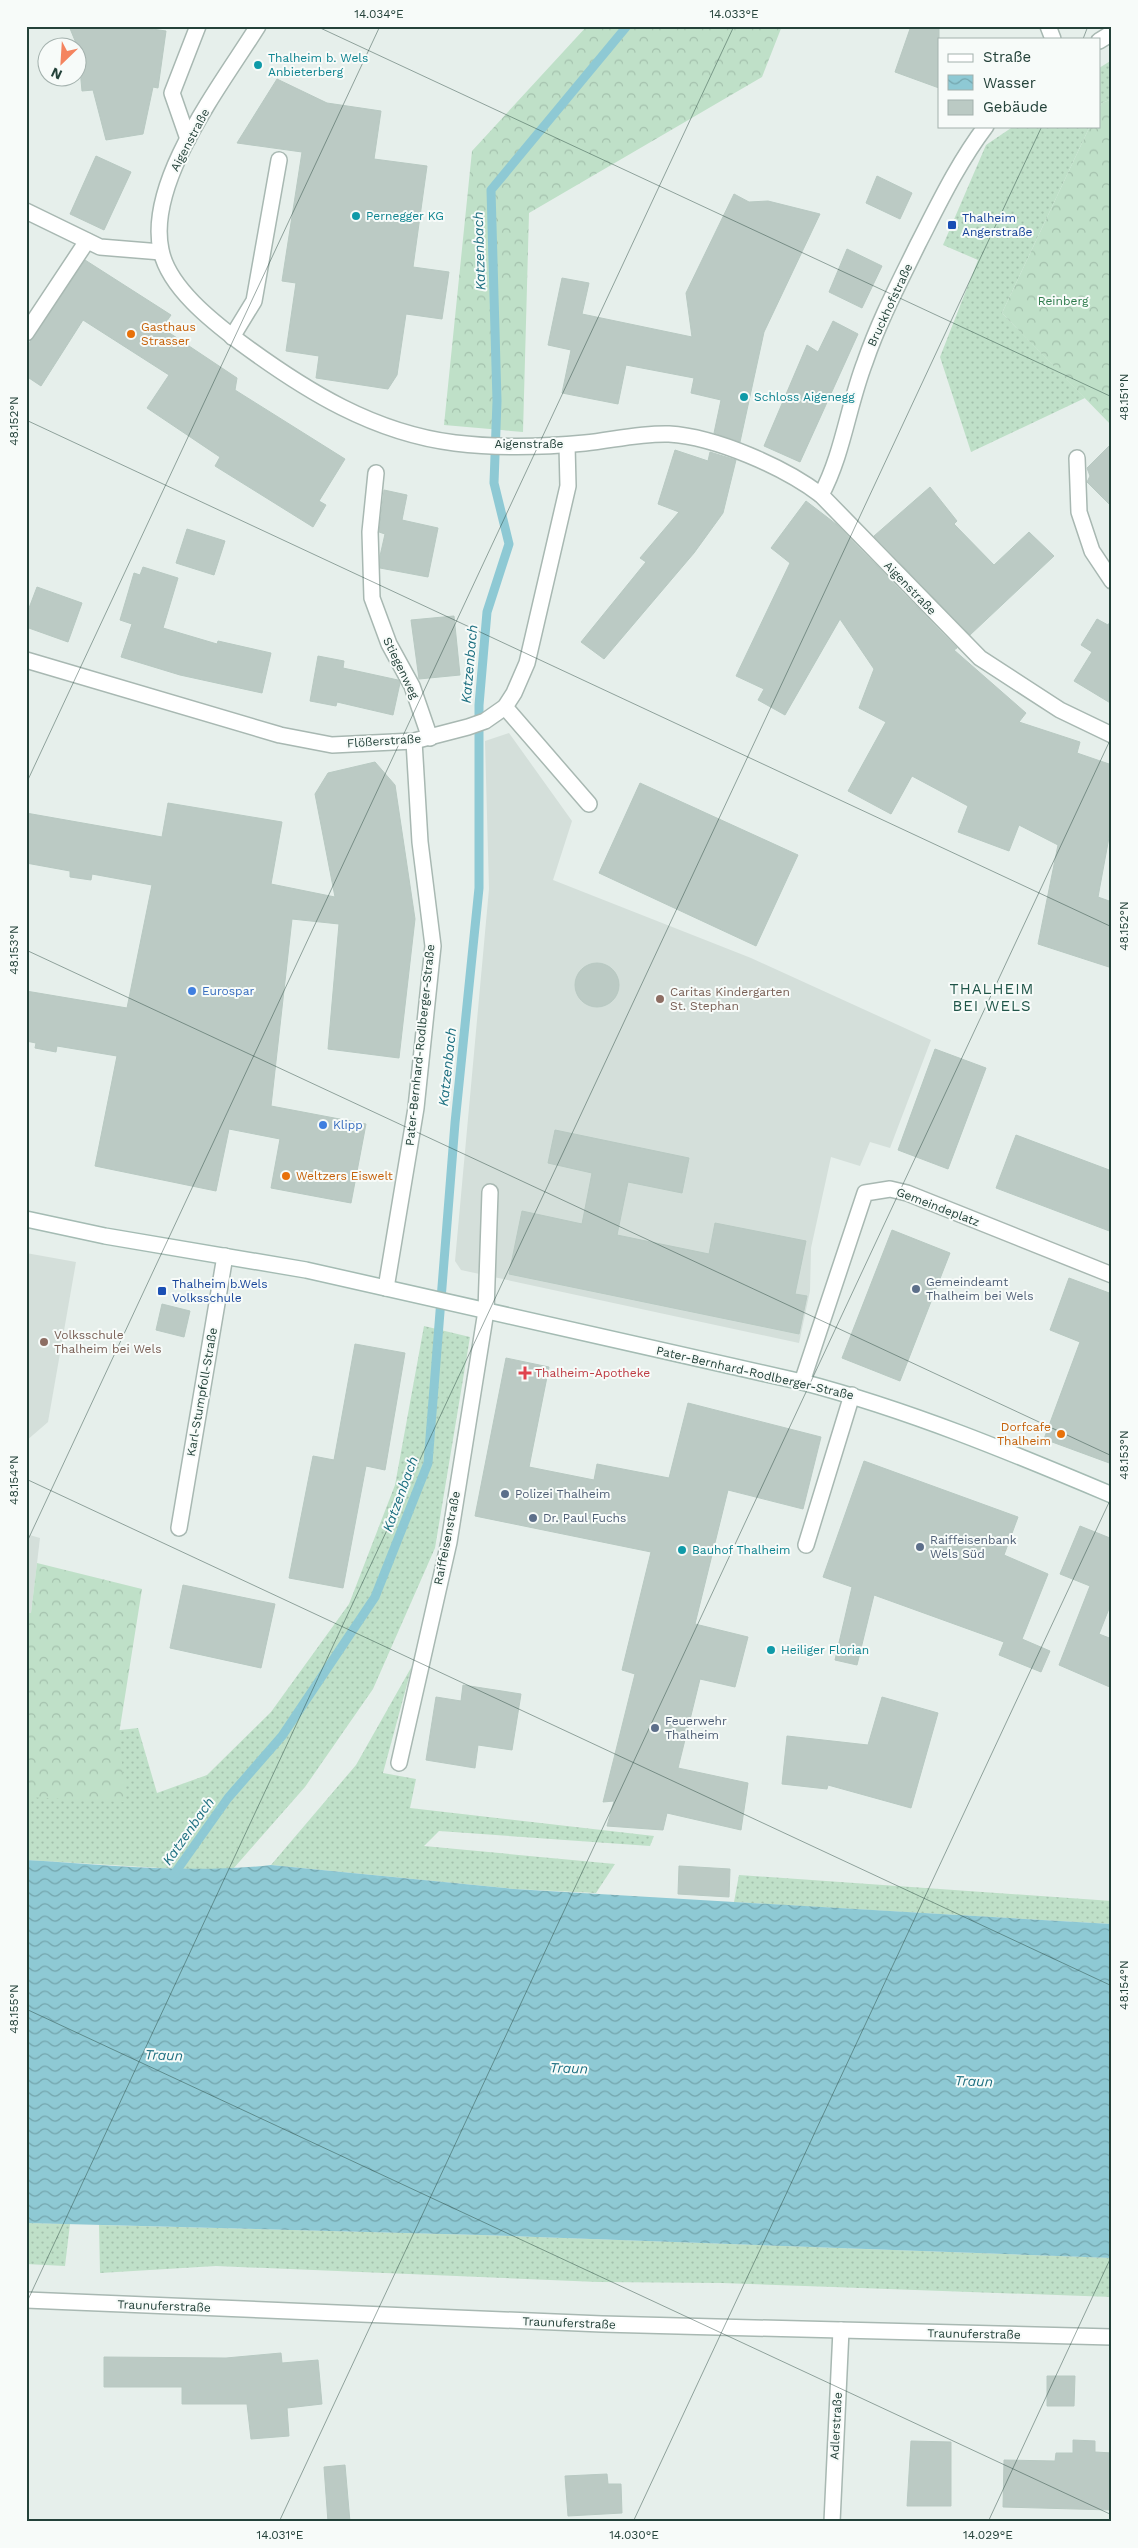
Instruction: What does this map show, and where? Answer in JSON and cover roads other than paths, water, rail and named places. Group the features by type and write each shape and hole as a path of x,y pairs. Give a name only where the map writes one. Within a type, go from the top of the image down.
{"street":[{"path":"188,139 172,93 198,26"},
{"name":"Aigenstraße","path":"258,26 188,139 175,164 161,209 159,231 161,252 170,272 185,293 232,337 283,374 341,408 388,427 415,435 456,443 567,445 648,434 670,434 691,438 778,468 803,481 821,495 980,658 1060,710 1112,735"},
{"path":"1048,26 1053,38"},
{"path":"1100,40 1112,33"},
{"name":"Bruckhofstraße","path":"821,495 834,470 864,363 877,331 946,190 969,149 985,128"},
{"path":"232,337 254,301 279,160"},
{"path":"26,211 100,247 161,252"},
{"path":"26,334 87,241"},
{"name":"Flößerstraße","path":"26,660 309,741 332,744 414,741 468,727 485,720 505,707 514,693 527,663 565,505 568,486 567,445"},
{"path":"1077,458 1079,512 1092,551 1112,581"},
{"name":"Stiegenweg","path":"376,473 370,532 372,598 389,644 412,686 430,738"},
{"path":"505,707 589,804"},
{"name":"Pater-Bernhard-Rodlberger-Straße","path":"386,1288 415,1114 433,946 420,842 414,741"},
{"name":"Gemeindeplatz","path":"802,1382 865,1193 890,1189 907,1193 1112,1275"},
{"name":"Raiffeisenstraße","path":"399,1763 449,1542 486,1311 490,1192"},
{"name":"Pater-Bernhard-Rodlberger-Straße","path":"26,1219 53,1226 306,1270 802,1382 852,1395 962,1434 1112,1494"},
{"name":"Pater-Bernhard-Rodlberger-Straße","path":"26,1224 53,1226"},
{"name":"Karl-Stumpfoll-Straße","path":"179,1528 225,1256"},
{"path":"806,1545 852,1395"},
{"name":"Traunuferstraße","path":"26,2300 602,2324 1112,2337"},
{"name":"Adlerstraße","path":"832,2522 841,2330"}],"water":[{"name":"Traun","path":"26,1860 180,1869 241,1868 271,1865 514,1889 1112,1924 1112,2258 480,2235 26,2223"}],"waterway":[{"name":"Katzenbach","path":"172,1877 228,1798 282,1736 375,1597 428,1463 455,1123 479,888 479,705 487,612 509,544 494,483 497,401 491,190 627,26"}],"place":[{"name":"Thalheim b. Wels Anbieterberg","path":"258,65"},
{"name":"Pernegger KG","path":"356,216"},
{"name":"Thalheim Angerstraße","path":"952,225"},
{"name":"Gasthaus Strasser","path":"131,334"},
{"name":"Schloss Aigenegg","path":"744,397"},
{"name":"Eurospar","path":"192,991"},
{"name":"Caritas Kindergarten St. Stephan","path":"660,999"},
{"name":"Klipp","path":"323,1125"},
{"name":"Weltzers Eiswelt","path":"286,1176"},
{"name":"Gemeindeamt Thalheim bei Wels","path":"916,1289"},
{"name":"Thalheim b.Wels Volksschule","path":"162,1291"},
{"name":"Volksschule Thalheim bei Wels","path":"44,1342"},
{"name":"Thalheim-Apotheke","path":"525,1373"},
{"name":"Dorfcafe Thalheim","path":"1061,1434"},
{"name":"Polizei Thalheim","path":"505,1494"},
{"name":"Dr. Paul Fuchs","path":"533,1518"},
{"name":"Raiffeisenbank Wels Süd","path":"920,1547"},
{"name":"Bauhof Thalheim","path":"682,1550"},
{"name":"Heiliger Florian","path":"771,1650"},
{"name":"Feuerwehr Thalheim","path":"655,1728"}],"district":[{"name":"THALHEIM BEI WELS","path":"992,998"}],"park label":[{"name":"Reinberg","path":"1063,301"}]}
